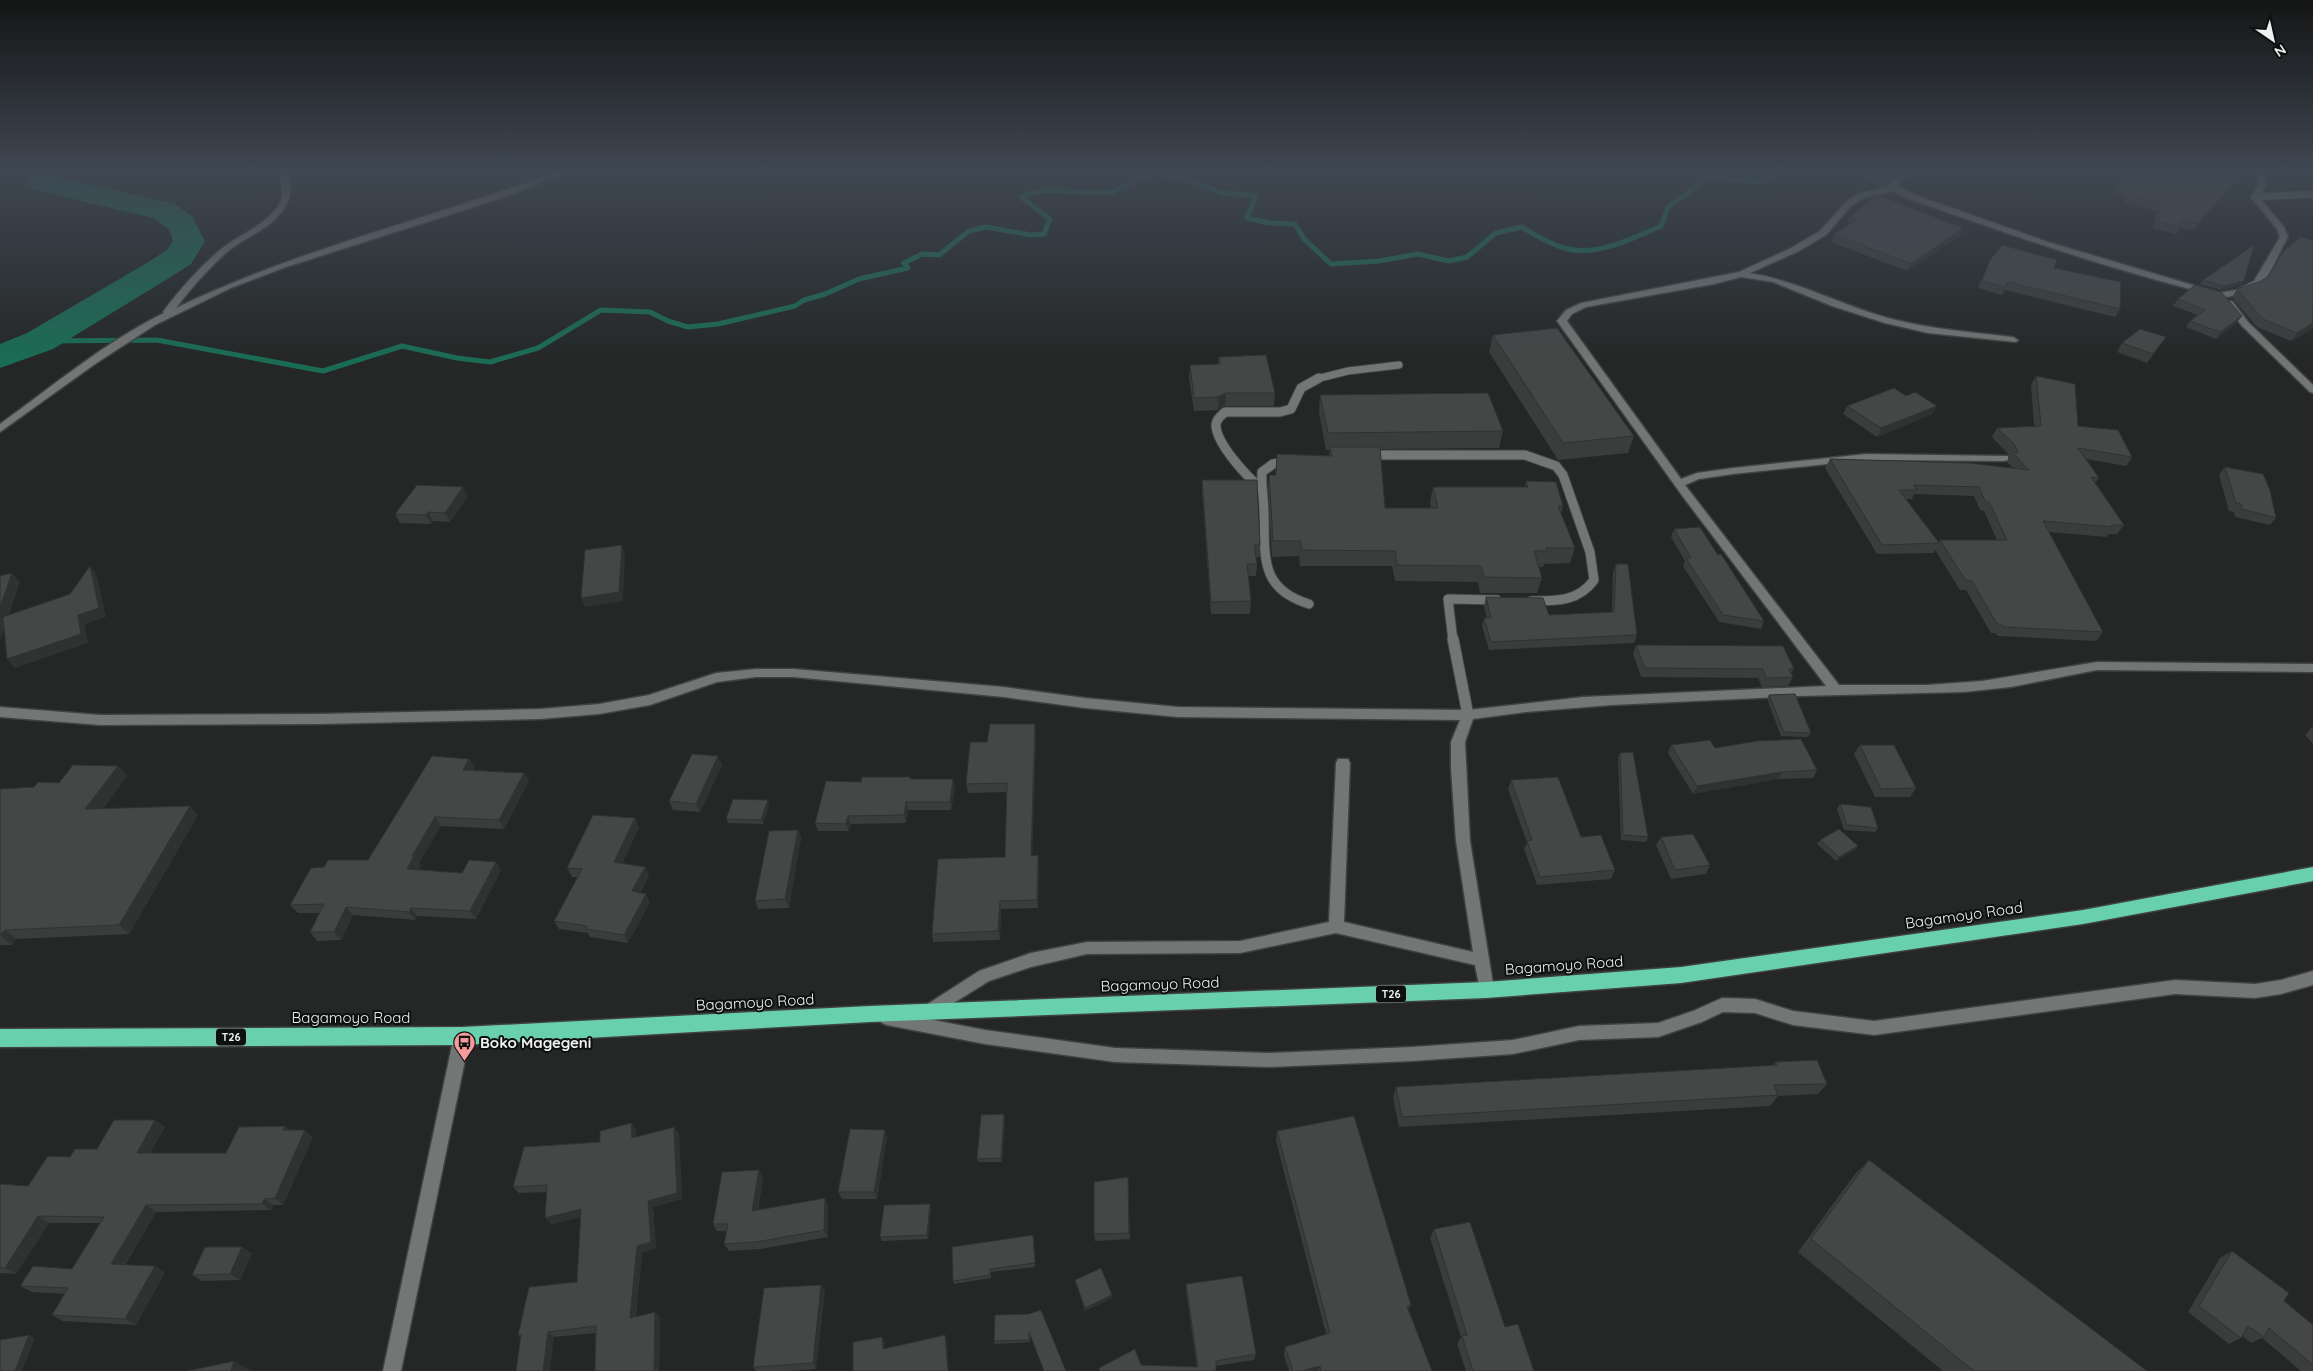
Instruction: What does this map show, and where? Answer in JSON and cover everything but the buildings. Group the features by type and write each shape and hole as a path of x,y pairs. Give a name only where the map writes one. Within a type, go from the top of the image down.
{"highway":[{"name":"Bagamoyo Road","path":"0,1038 462,1036 870,1014 1486,990 1700,972 2084,917 2313,874"}],"street":[{"path":"167,314 179,298 230,246 248,233"},
{"path":"0,429 92,362 167,314 228,286 283,265 386,233"},
{"path":"1822,233 1793,250 1741,274 1714,281 1584,305 1569,312 1562,321 1685,492 1836,690"},
{"path":"2014,233 2045,244 2221,295 2240,293 2259,284 2284,237 2283,233"},
{"path":"1741,274 1775,280 1835,304 1885,320 1928,330 2012,340"},
{"path":"2221,295 2234,308 2250,330 2313,390"},
{"path":"1680,483 1698,476 1733,471 1866,457 2004,458"},
{"path":"0,712 100,720 329,719 540,714 599,709 650,700 716,678 756,673 794,673 1004,692 1085,703 1178,712 1468,715 1547,704 1626,698 1836,690 1899,691 1983,686 2030,680 2075,668 2098,666 2313,668"},
{"path":"1468,715 1458,742 1458,768 1463,841 1486,990"},
{"path":"1336,927 1343,763"},
{"path":"927,1012 984,976 1031,960 1087,948 1240,947 1336,927 1480,960"},
{"path":"870,1014 985,1037 1115,1055 1268,1060 1412,1054 1513,1047 1579,1032 1658,1030 1698,1017 1722,1005 1755,1006 1793,1018 1874,1028 2175,987 2255,991 2281,987 2313,978"},
{"path":"392,1371 462,1036"}],"lane":[{"path":"1260,488 1239,470 1232,459 1216,426 1218,418 1225,412 1280,412 1291,409 1301,388 1321,378 1344,371 1399,365"},
{"path":"1362,455 1525,455 1556,466 1563,475 1590,552 1594,580 1582,595 1572,600 1522,601"},
{"path":"1296,459 1273,464 1262,472 1260,488 1264,504 1264,542 1271,579 1280,590 1294,599 1309,604"},
{"path":"1468,715 1455,654 1448,599 1504,600"}],"waterway":[{"path":"0,357 40,341 179,257 189,241 187,233"},
{"path":"40,341 157,340 323,371 402,346 457,358 490,362 538,348 601,310 650,312 668,321 688,327 718,324 795,306 804,300 825,294 859,279 908,268 904,263 922,254 939,255 967,233"},
{"path":"1020,233 1031,235 1044,233"},
{"path":"1300,233 1304,239 1331,264 1379,261 1418,254 1449,261 1467,257 1496,233"},
{"path":"1532,233 1550,243 1580,251 1616,245 1646,233"}],"place":[{"name":"Boko Magegeni","path":"464,1061"}]}
